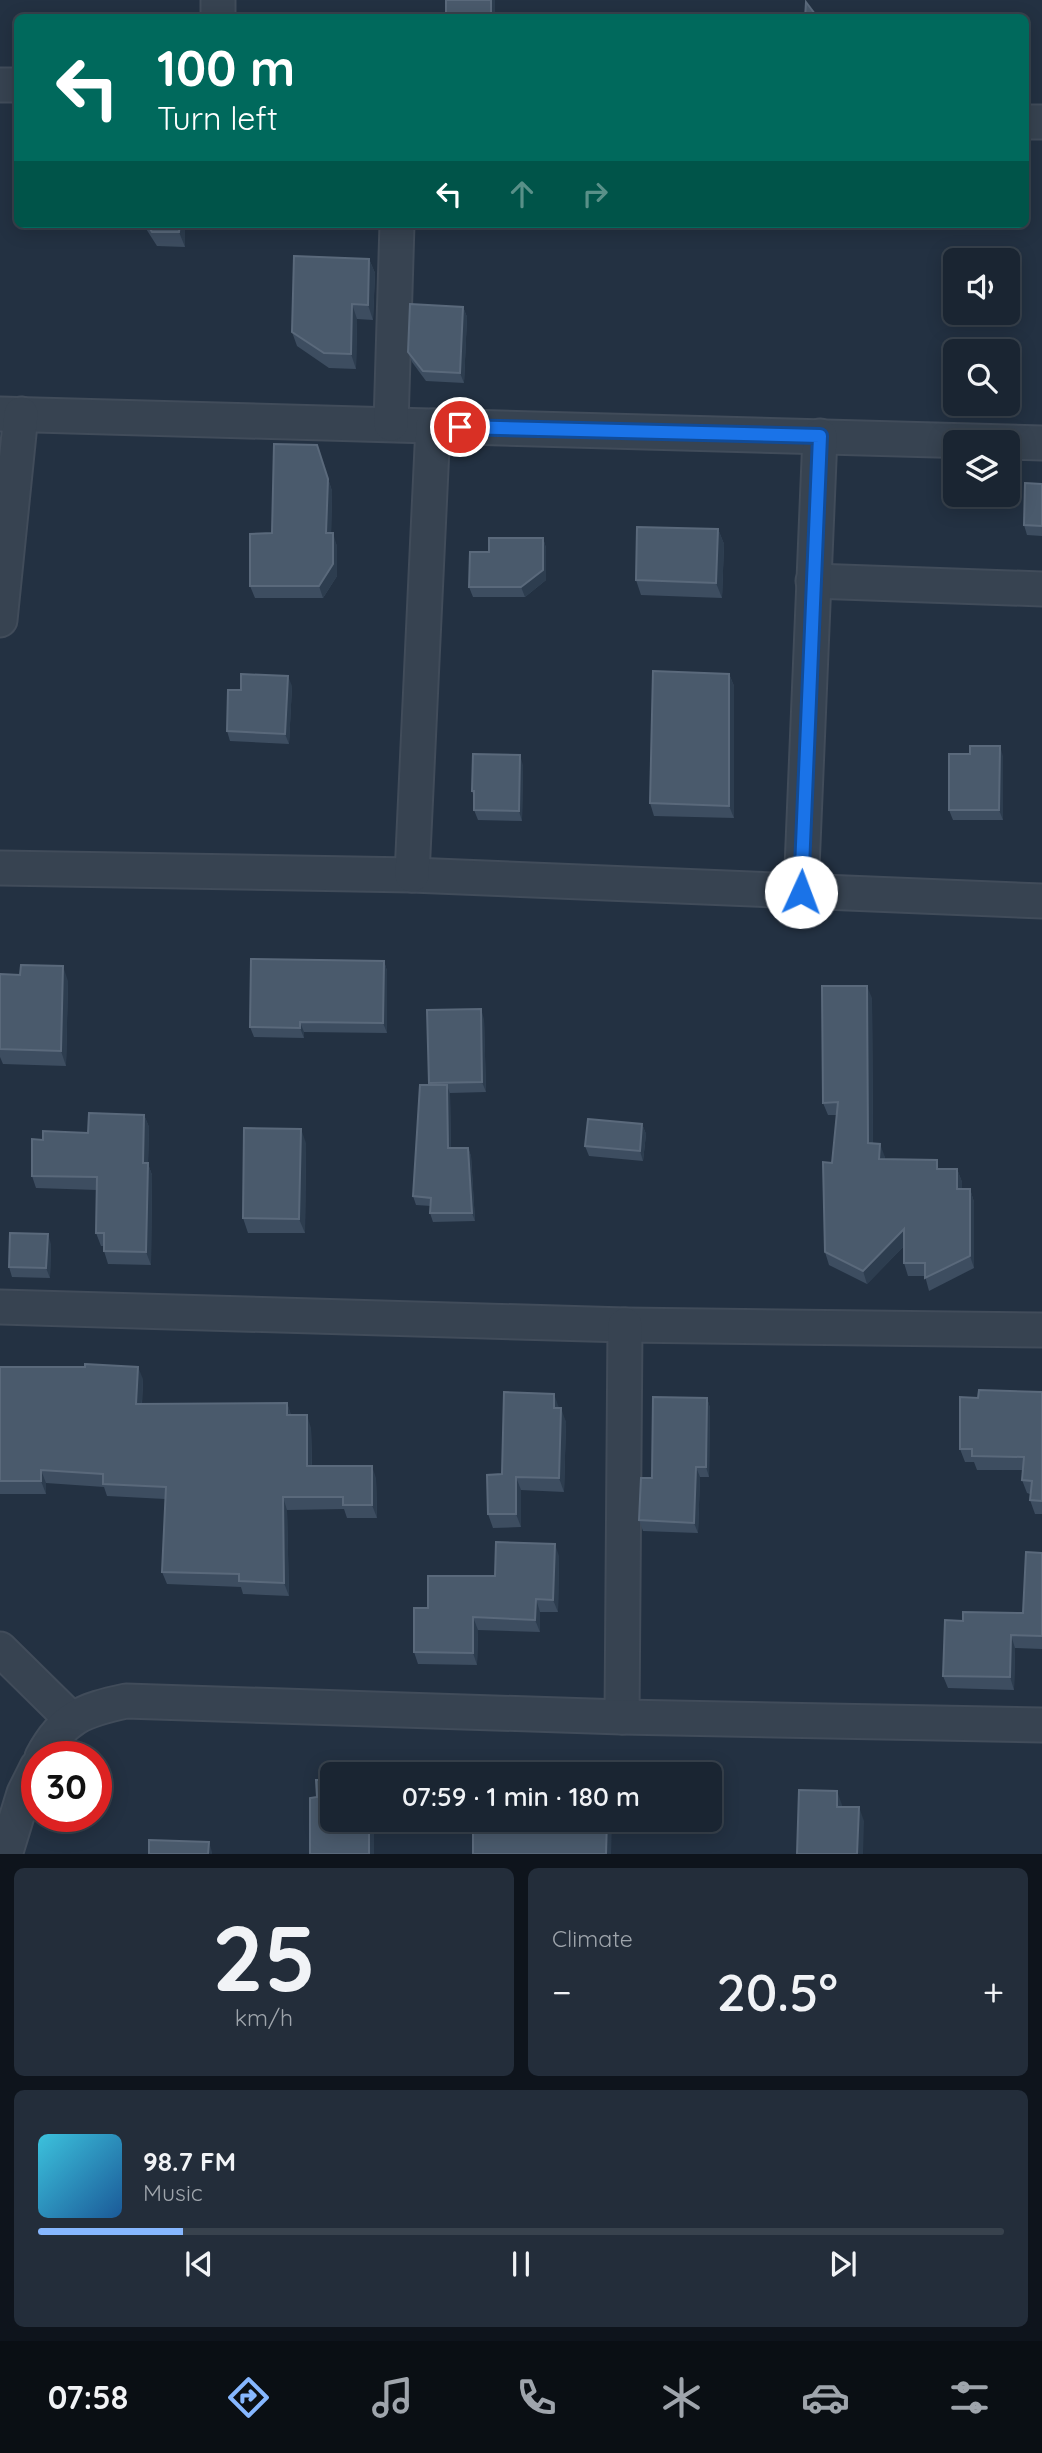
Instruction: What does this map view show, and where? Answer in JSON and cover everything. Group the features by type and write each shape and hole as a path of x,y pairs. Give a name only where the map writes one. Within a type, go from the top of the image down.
{"street":[{"path":"391,424 397,228"},
{"path":"0,620 10,414 1042,443"},
{"path":"412,875 433,426"},
{"path":"801,892 820,436"},
{"path":"813,581 1042,589"},
{"path":"0,868 412,875 1042,901"},
{"path":"0,1307 625,1325 1042,1330"},
{"path":"622,1717 625,1325"},
{"path":"0,1649 70,1718"},
{"path":"53,1741 70,1718 96,1708 127,1701 622,1717 1042,1725"},
{"path":"5,1854 21,1803"}],"building":[{"path":"446,0 491,0 491,14 446,14"},
{"path":"806,2 815,14 805,14"},
{"path":"150,228 180,228 179,232 152,232"},
{"path":"294,256 369,259 368,305 352,304 351,354 324,353 292,332"},
{"path":"410,304 463,307 460,373 423,371 408,352"},
{"path":"274,444 317,445 328,479 326,533 333,533 333,564 319,586 250,586 250,534 272,533"},
{"path":"1025,483 1042,484 1042,526 1024,525"},
{"path":"637,527 718,529 716,583 636,580"},
{"path":"489,538 543,538 543,570 521,587 469,587 470,552 489,552"},
{"path":"653,671 729,674 729,806 650,803"},
{"path":"241,674 288,676 285,734 227,731 228,690 241,690"},
{"path":"970,746 1000,746 999,810 949,810 949,754 970,754"},
{"path":"473,754 520,755 519,811 474,810"},
{"path":"251,959 384,961 383,1023 300,1022 300,1028 250,1027"},
{"path":"21,965 63,966 61,1051 0,1049 0,974 20,975"},
{"path":"822,986 867,986 868,1143 880,1144 879,1159 937,1160 937,1169 957,1169 957,1189 970,1189 970,1256 925,1278 925,1263 904,1263 904,1229 863,1271 825,1252 823,1162 832,1163 838,1102 823,1103"},
{"path":"481,1009 482,1082 429,1083 427,1010"},
{"path":"420,1085 447,1085 448,1148 468,1148 472,1213 430,1213 431,1198 413,1196"},
{"path":"89,1113 144,1115 143,1163 148,1163 146,1252 104,1251 104,1233 96,1233 97,1177 32,1176 32,1139 43,1140 43,1131 88,1133"},
{"path":"588,1119 642,1124 640,1151 585,1146"},
{"path":"244,1128 301,1129 299,1219 243,1218"},
{"path":"10,1233 48,1234 46,1268 9,1267"},
{"path":"85,1364 138,1367 136,1404 287,1403 287,1415 307,1415 307,1466 372,1466 372,1505 343,1505 343,1497 283,1497 284,1583 239,1581 239,1574 162,1572 166,1487 103,1484 103,1474 41,1470 41,1481 0,1481 0,1367 85,1367"},
{"path":"979,1390 1042,1392 1042,1501 1030,1500 1032,1481 1022,1480 1024,1457 972,1456 972,1449 960,1449 960,1397 978,1398"},
{"path":"504,1392 554,1394 554,1408 561,1408 559,1478 516,1477 516,1514 488,1514 487,1475 502,1474"},
{"path":"653,1397 707,1398 706,1467 696,1467 694,1523 639,1520 641,1478 652,1478"},
{"path":"496,1542 555,1544 553,1600 536,1599 535,1620 473,1617 473,1653 414,1652 414,1608 428,1608 428,1576 495,1576"},
{"path":"1026,1552 1042,1553 1042,1636 1011,1635 1010,1677 943,1676 945,1620 963,1621 963,1612 1023,1613"},
{"path":"316,1780 320,1780 320,1832 369,1832 369,1854 310,1854 310,1798 317,1797"},
{"path":"799,1790 837,1791 837,1807 859,1807 857,1854 797,1854"},
{"path":"473,1832 607,1832 606,1854 473,1854"},
{"path":"149,1840 209,1842 208,1854 149,1854"}],"route":[{"path":"460,427 820,436 801,892"}]}
